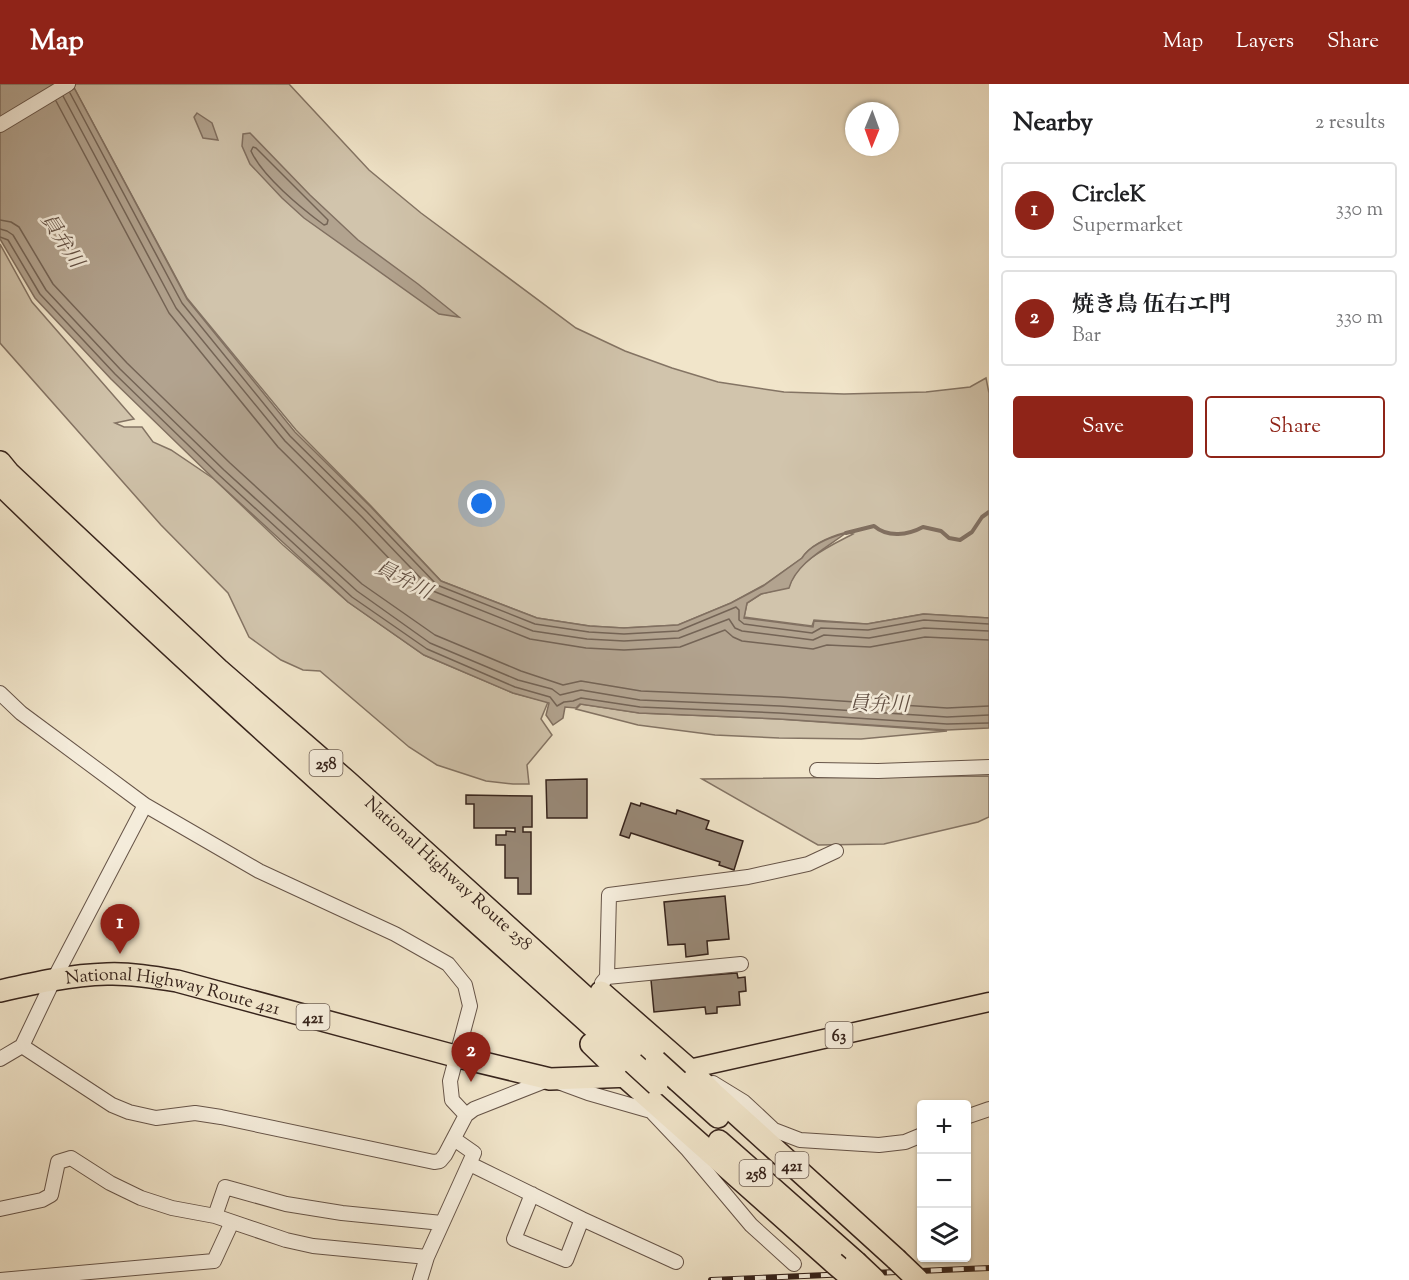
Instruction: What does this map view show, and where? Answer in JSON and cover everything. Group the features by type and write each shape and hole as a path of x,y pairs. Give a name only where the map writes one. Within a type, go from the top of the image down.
{"highway":[{"name":"National Highway Route 258","path":"0,462 9,474 218,669 348,782 656,1061 684,1075 900,1280"},
{"name":"National Highway Route 258","path":"0,484 101,583 629,1070 657,1085 855,1271 883,1266"},
{"path":"348,782 394,805 602,983 684,1075"},
{"name":"National Highway Route 421","path":"0,992 54,979 107,974 142,975 177,981 455,1056 550,1078 629,1070 684,1075"},
{"name":"421","path":"629,1070 834,1263 855,1271"},
{"path":"883,1266 918,1280"}],"main road":[{"name":"63","path":"684,1075 989,1002"}],"street":[{"path":"0,125 68,84"},
{"path":"0,693 21,713 145,805 259,871 395,934 448,964 465,985 470,1006 450,1081 452,1100 466,1114"},
{"path":"817,770 878,771 989,767"},
{"path":"0,1059 22,1046 54,979 145,805"},
{"path":"741,964 602,983 609,895 748,877 808,864 836,851"},
{"path":"22,1046 112,1106 140,1115 156,1118 195,1113 221,1117 434,1162 440,1161 445,1155 466,1114 550,1078 588,1093 651,1111 688,1150 751,1225 794,1264"},
{"path":"684,1075 744,1102 774,1130 800,1140 879,1145 905,1142 917,1137"},
{"path":"971,1115 989,1108"},
{"path":"0,1209 51,1196 58,1162 71,1158 110,1183 141,1198 172,1209 215,1216 286,1240 423,1269 474,1153 454,1139"},
{"path":"470,1164 675,1262"},
{"path":"215,1216 225,1187 286,1204 342,1213 442,1223"},
{"path":"532,1194 514,1239 566,1260 582,1219"},
{"path":"0,1280 214,1261 232,1222"}],"shaded area":[{"path":"72,84 289,84 369,170 421,213 576,328 625,351 672,368 718,382 784,392 844,394 926,392 970,387 986,378 989,393 989,618 923,614 867,624 814,620 812,626 744,617 747,603 761,594 789,587 799,569 806,562 824,549 853,534 847,532 816,545 764,585 731,603 678,625 623,628 590,626 537,618 441,581 296,430 187,298"},
{"path":"0,244 32,302 134,419 115,423 124,427 142,427 153,442 171,450 214,479 283,545 348,602 424,655 513,693 548,702 541,719 552,735 527,765 529,784 486,781 437,765 409,747 320,671 303,670 281,660 249,637 228,593 161,525 0,343"},
{"path":"581,704 640,713 779,719 947,731 861,739 715,735 638,725 576,709"},
{"path":"989,776 989,817 978,822 884,844 818,845 702,779"}],"water":[{"name":"員弁川","path":"0,84 72,84 187,299 295,432 441,581 537,618 589,626 624,628 678,625 731,603 763,586 802,558 815,545 846,533 805,564 798,571 789,588 761,594 747,603 744,618 813,627 814,621 867,624 924,614 989,618 989,728 947,730 639,713 580,704 576,708 565,707 563,718 553,725 546,715 549,703 513,693 424,655 348,602 215,480 111,379 35,298 0,239"},
{"path":"197,113 212,123 218,140 203,138 194,117"},
{"path":"250,133 310,195 358,240 459,317 439,314 304,218 250,164 242,146 243,134"}],"building":[{"path":"587,779 587,818 547,818 546,780"},
{"path":"466,795 532,796 532,827 523,827 523,832 531,832 531,894 518,894 518,878 505,878 505,845 496,845 496,835 506,835 506,831 515,832 515,828 474,828 474,804 466,804"},
{"path":"631,803 640,806 641,803 676,814 677,810 709,821 706,829 743,841 734,870 719,865 720,862 631,833 629,838 620,835"},
{"path":"725,896 729,939 707,941 708,954 686,957 685,944 668,945 664,902"},
{"path":"737,973 738,978 745,977 746,991 739,992 740,1005 717,1007 717,1013 706,1014 705,1007 654,1012 651,980"}],"waterway":[{"path":"846,533 874,526 885,532 898,534 923,527 941,531 949,538 960,540 972,532 982,517 989,512"}],"railway":[{"path":"711,1280 989,1268"}],"place":[{"name":"CircleK","path":"120,954"},
{"name":"焼き鳥 伍右エ門","path":"471,1082"}]}
